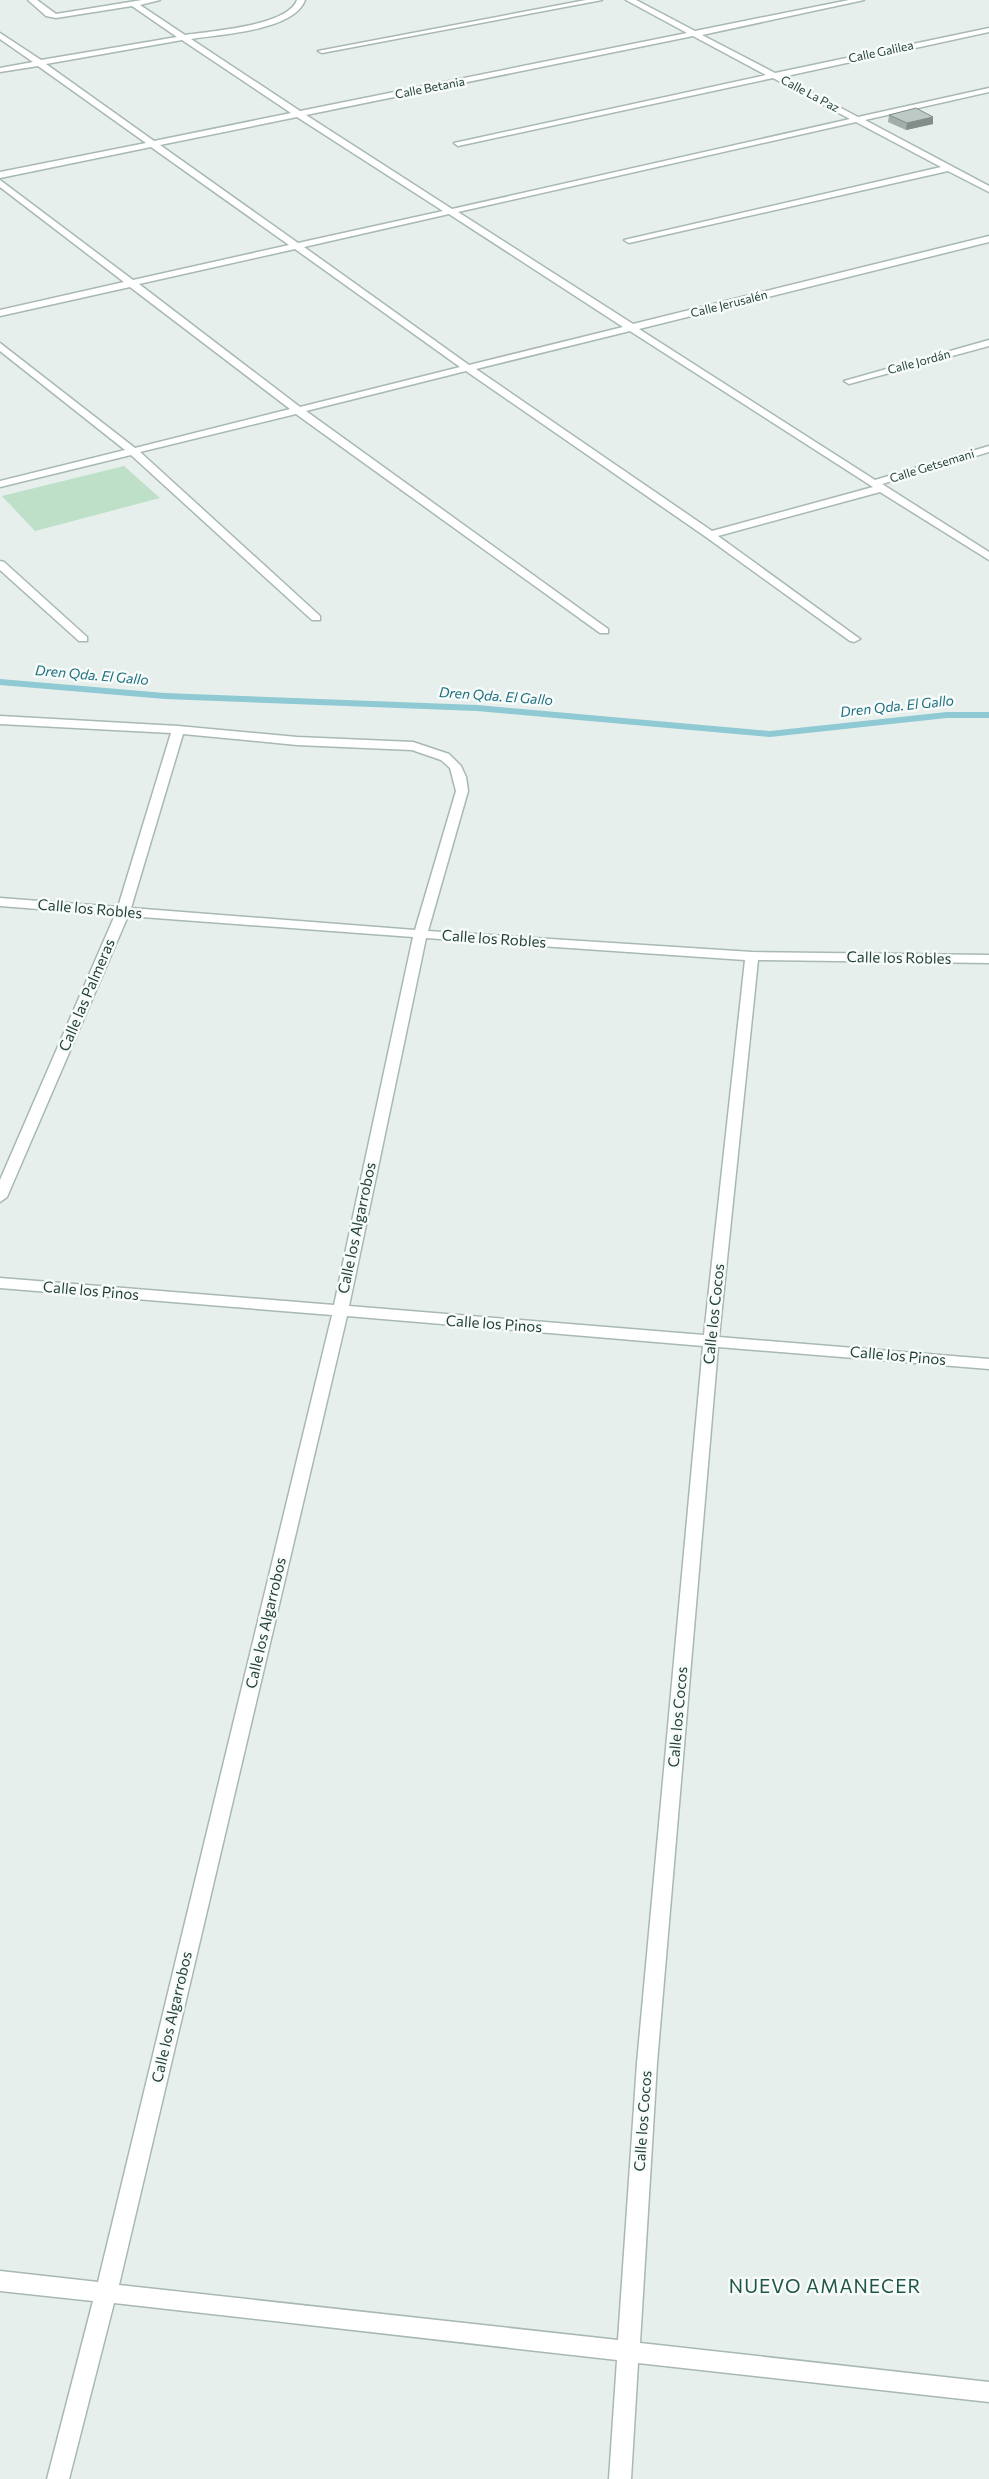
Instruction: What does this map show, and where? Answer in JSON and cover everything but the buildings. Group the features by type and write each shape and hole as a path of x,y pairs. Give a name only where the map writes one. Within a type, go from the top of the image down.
{"street":[{"path":"32,0 49,14 56,16 135,5 156,0"},
{"path":"0,70 280,20 300,7 301,0"},
{"path":"322,51 598,0"},
{"name":"Calle La Paz","path":"630,0 989,189"},
{"name":"Calle Betania","path":"0,175 860,0"},
{"path":"135,5 298,114 987,554"},
{"name":"Calle Galilea","path":"458,143 989,30"},
{"path":"0,35 469,369 710,535 854,639"},
{"path":"0,313 989,90"},
{"path":"629,240 949,168"},
{"path":"0,183 129,284 299,411 604,631"},
{"name":"Calle Jerusalén","path":"0,484 989,239"},
{"name":"Calle Jordán","path":"849,382 989,344"},
{"path":"0,346 134,452 316,618"},
{"name":"Calle Getsemani","path":"710,535 878,485 989,449"},
{"path":"0,564 83,639"},
{"path":"0,720 178,730"},
{"name":"Calle los Algarrobos","path":"58,2479 106,2293 340,1312 420,934 462,791 460,777 455,766 445,757 413,746 297,741 178,730"},
{"name":"Calle las Palmeras","path":"0,1197 123,912 178,730"},
{"name":"Calle los Robles","path":"0,902 420,934 752,956 989,959"},
{"name":"Calle los Cocos","path":"620,2479 647,2063 711,1341 752,956"},
{"name":"Calle los Pinos","path":"0,1283 989,1364"},
{"path":"0,2281 989,2392"}],"green space":[{"path":"124,466 160,498 35,531 2,496"}],"waterway":[{"name":"Dren Qda. El Gallo","path":"0,682 165,696 477,708 770,734 947,715 989,715"}],"district":[{"name":"NUEVO AMANECER","path":"825,2286"}]}
